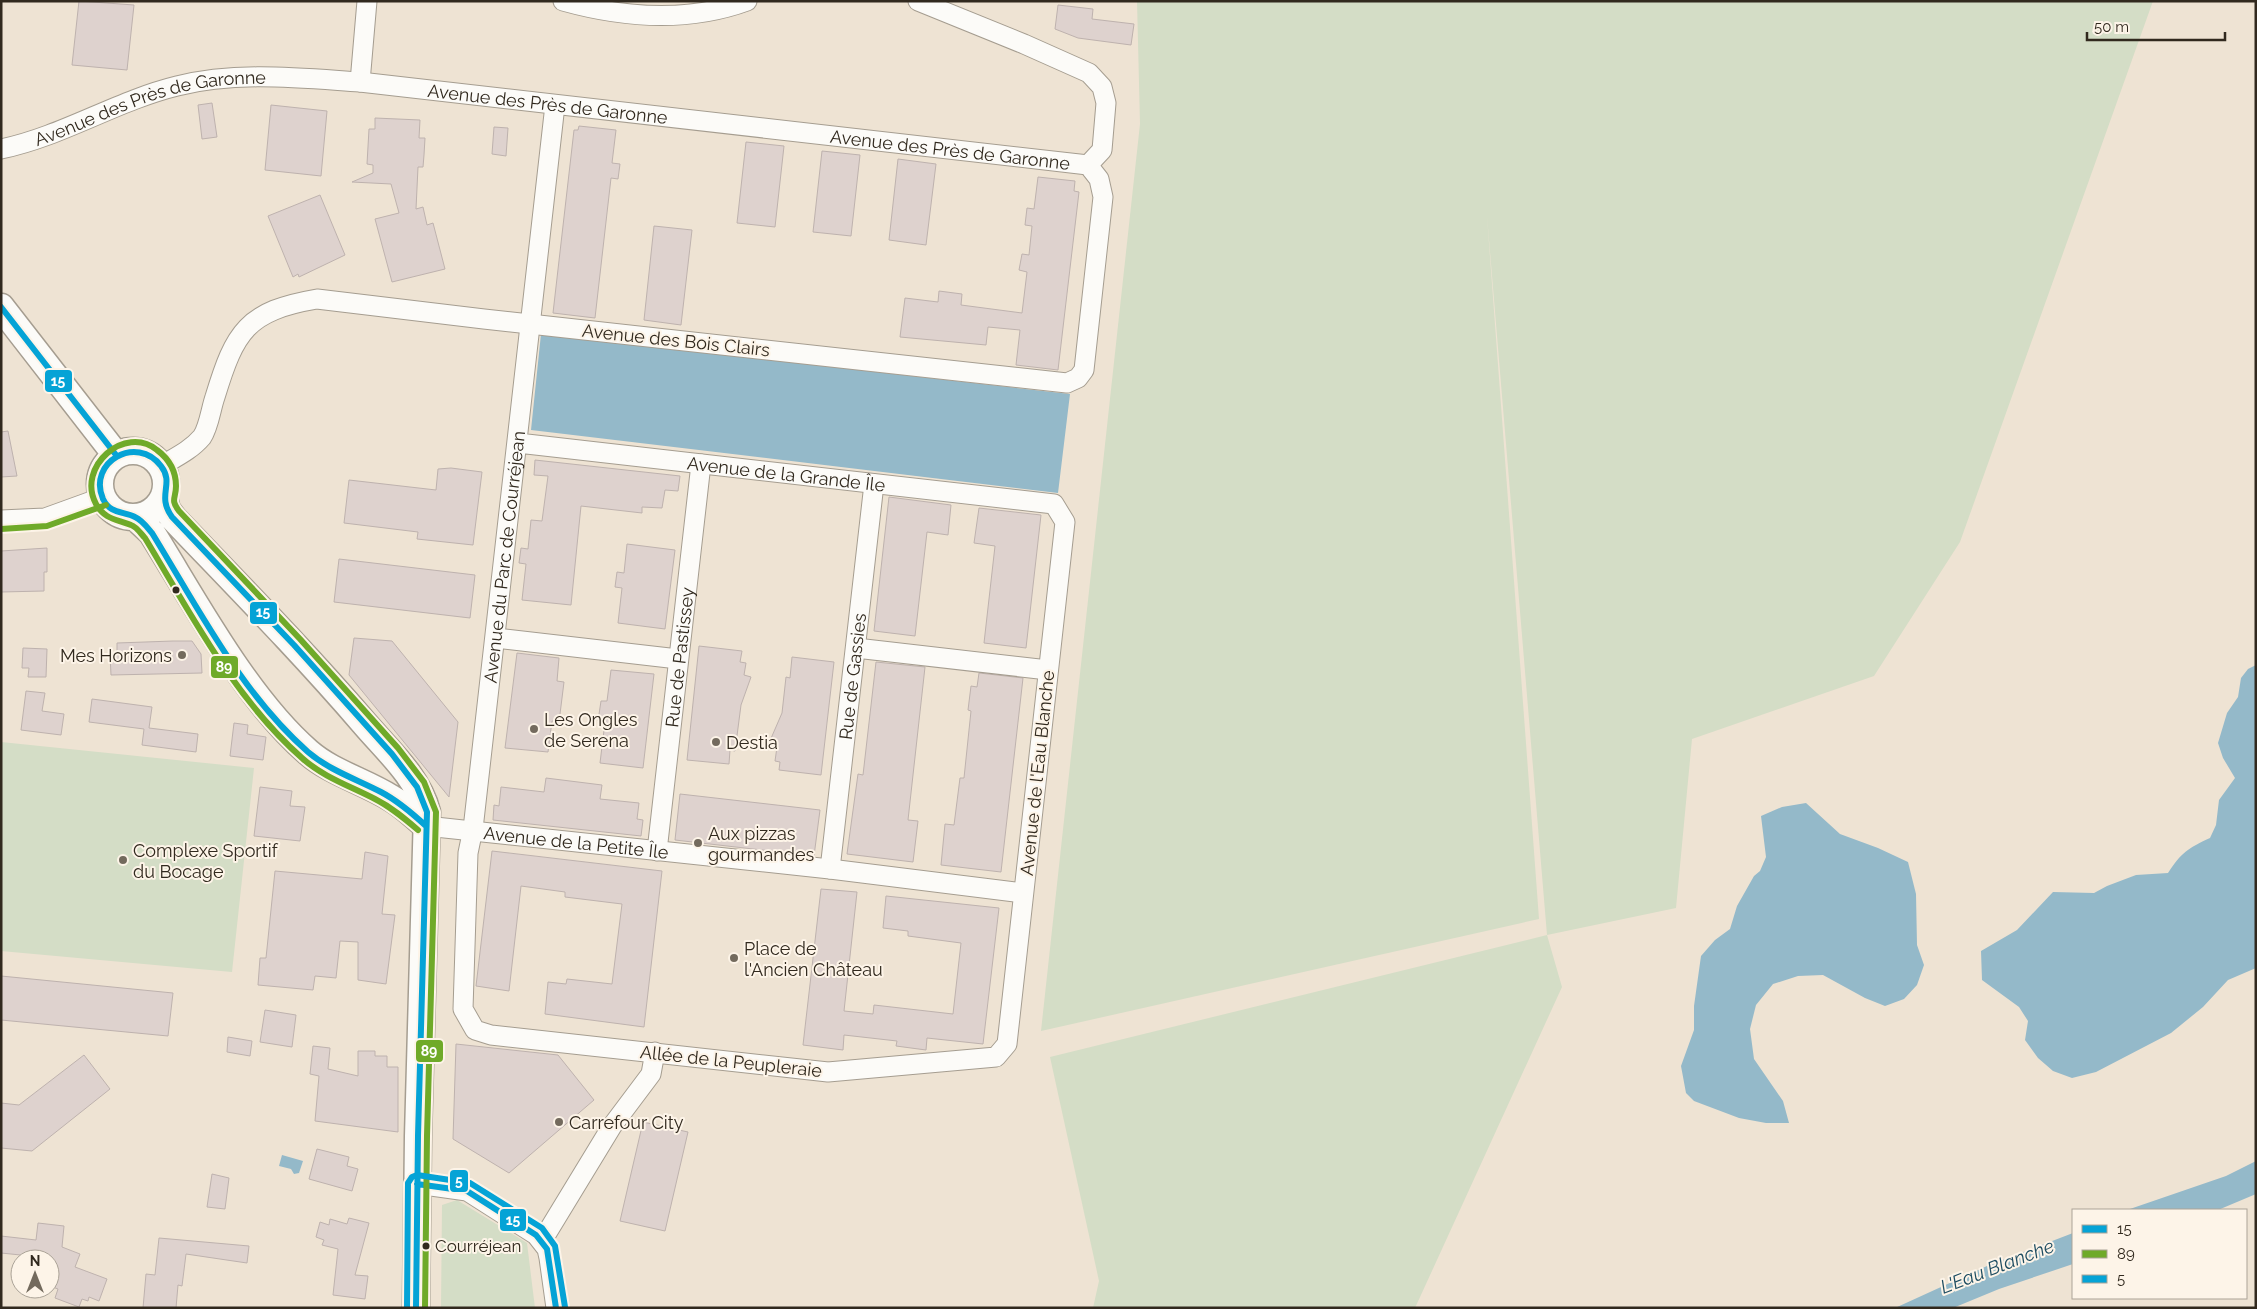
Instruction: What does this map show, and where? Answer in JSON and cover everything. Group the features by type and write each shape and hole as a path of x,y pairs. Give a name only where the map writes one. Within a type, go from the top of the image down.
{"street":[{"path":"360,82 367,1"},
{"path":"563,1 595,10 635,16 673,16 722,10 747,1"},
{"path":"918,1 1024,44 1089,73 1102,87 1106,102 1102,150 1093,172"},
{"name":"Avenue des Près de Garonne","path":"1,149 29,143 137,98 176,86 216,78 280,77 360,82 1093,172"},
{"name":"Avenue du Parc de Courréjean","path":"463,1008 468,853 473,829 496,638 555,105"},
{"name":"Avenue des Bois Clairs","path":"161,466 194,446 203,434 216,392 238,337 249,324 268,312 295,303 317,299 1067,383 1078,378 1084,370 1103,196 1093,172"},
{"path":"1,307 116,455"},
{"name":"Avenue de la Grande Île","path":"518,443 1054,504"},
{"path":"135,517 152,512 164,498 167,488 166,476 155,458 141,452 126,452 116,455 108,461 100,478 103,497 116,512 135,517 152,533 246,680 281,725 308,752 330,768 390,797 408,795"},
{"name":"Rue de Pastissey","path":"657,851 701,464"},
{"name":"Rue de Gassies","path":"830,869 874,484"},
{"path":"1,520 45,518 103,497"},
{"path":"164,498 167,510 174,519 312,663 408,795 426,826 416,1184 416,1308"},
{"name":"Avenue de l'Eau Blanche","path":"1007,1044 1065,522 1054,504"},
{"path":"496,638 678,658"},
{"path":"856,648 1048,670"},
{"name":"Avenue de la Petite Île","path":"426,826 473,829 830,869 1023,894"},
{"name":"Allée de la Peupleraie","path":"463,1008 475,1030 491,1035 828,1072 996,1057 1007,1044"},
{"path":"542,1241 612,1126 651,1074 654,1052"},
{"path":"416,1184 467,1191 542,1241 549,1258 556,1308"}],"green space":[{"path":"1137,1 2153,1 1960,542 1874,676 1692,739 1676,908 1547,935 1487,216 1539,919 1041,1031 1140,124"},
{"name":"Complexe Sportif du Bocage","path":"1,742 254,768 232,972 1,951"},
{"path":"1547,935 1562,987 1415,1308 1093,1308 1099,1281 1050,1057"},
{"path":"457,1200 527,1243 535,1308 441,1308 442,1205"}],"water":[{"path":"541,334 1070,394 1058,493 531,430"},
{"path":"2256,665 2256,968 2228,980 2203,1007 2171,1033 2096,1072 2072,1078 2053,1071 2038,1058 2025,1040 2028,1021 2019,1007 1982,980 1981,951 2017,930 2053,892 2094,893 2136,875 2168,873 2177,860 2186,852 2210,838 2216,825 2219,800 2235,778 2223,758 2218,743 2227,713 2238,697 2241,678 2248,669"},
{"path":"1806,803 1840,834 1878,848 1908,862 1916,894 1917,945 1924,965 1917,985 1904,999 1885,1006 1865,998 1823,975 1798,976 1773,984 1756,1005 1750,1029 1754,1059 1783,1101 1789,1123 1766,1123 1739,1118 1694,1101 1686,1093 1681,1066 1694,1030 1694,1006 1701,956 1715,940 1730,929 1737,906 1754,876 1760,871 1766,857 1761,816 1782,807"},
{"path":"282,1155 303,1161 299,1173 294,1174 291,1169 279,1166"},
{"path":"2256,1161 2256,1194 2220,1209 2130,1209 2226,1176"},
{"name":"L'Eau Blanche","path":"2072,1233 2072,1264 1999,1289 1953,1308 1895,1308 1987,1266"}],"building":[{"path":"79,1 134,5 127,70 72,65"},
{"path":"1058,5 1093,9 1092,19 1134,24 1131,45 1078,38 1055,29"},
{"path":"212,103 217,137 202,139 198,105"},
{"path":"271,105 327,111 321,176 265,170"},
{"path":"375,118 420,120 419,138 425,138 423,167 418,167 416,209 423,207 427,225 433,223 445,269 392,282 375,219 399,213 391,184 352,182 373,173 373,165 367,164 369,129 375,129"},
{"path":"579,126 616,130 612,163 620,164 618,179 611,178 595,318 553,313 574,130 578,130"},
{"path":"494,127 508,128 506,156 492,154"},
{"path":"746,142 784,146 775,227 737,223"},
{"path":"822,151 860,155 851,236 813,232"},
{"path":"898,159 936,164 926,245 889,240"},
{"path":"1038,177 1075,181 1074,191 1079,192 1058,370 1016,365 1020,330 988,327 986,345 900,337 905,298 938,302 939,291 962,294 961,305 1022,313 1027,272 1019,270 1022,254 1029,255 1032,226 1025,225 1027,208 1034,209"},
{"path":"320,195 345,255 299,277 298,274 293,277 268,216"},
{"path":"654,226 692,230 681,325 644,320"},
{"path":"8,431 17,476 1,477 1,432"},
{"path":"535,460 680,476 678,491 665,490 662,508 642,507 642,513 581,506 571,605 522,600 526,564 519,563 521,548 528,549 531,520 542,521 548,476 534,475"},
{"path":"451,468 482,472 473,545 417,539 418,532 344,523 349,480 436,490 438,469"},
{"path":"889,497 951,505 948,535 927,532 915,636 874,631"},
{"path":"979,508 1041,515 1026,648 984,643 995,546 974,543"},
{"path":"627,544 675,550 665,629 618,623 622,588 615,587 617,572 624,573"},
{"path":"47,548 47,572 44,572 44,591 1,592 1,551"},
{"path":"339,559 475,575 470,618 334,602"},
{"path":"354,638 392,641 458,722 449,797 349,675"},
{"path":"192,641 201,654 202,673 111,675 110,655 117,655 117,643"},
{"path":"699,646 742,651 740,662 746,663 744,675 751,677 741,705 735,751 730,750 729,764 687,760"},
{"path":"23,648 47,649 46,677 28,677 29,668 22,668"},
{"path":"517,653 559,658 557,681 564,682 559,722 552,721 548,752 505,748"},
{"path":"792,657 834,662 821,775 779,770 780,762 775,761 777,747 769,743 782,713 786,677 790,678"},
{"path":"876,662 925,667 908,820 918,821 913,862 847,854 858,774 863,775"},
{"path":"611,670 654,674 643,768 600,763 605,722 598,721 601,701 607,701"},
{"path":"979,673 1023,678 1001,872 941,865 945,824 954,825 960,778 964,778 971,711 968,710 971,686 977,687"},
{"path":"26,691 45,693 42,711 64,714 61,735 21,730"},
{"path":"92,699 152,707 149,728 198,734 196,752 142,745 144,729 89,722"},
{"path":"234,723 248,725 247,734 266,737 263,760 230,756"},
{"path":"546,778 602,785 600,799 639,803 637,819 643,820 641,836 493,820 494,805 499,806 501,787 544,792"},
{"path":"260,787 292,791 290,806 305,807 300,841 254,836"},
{"path":"680,794 820,810 814,856 675,840"},
{"path":"492,851 662,871 644,1027 545,1014 548,982 566,984 567,979 612,984 622,904 565,897 565,892 521,886 509,991 476,986"},
{"path":"365,852 388,856 382,914 395,915 386,984 358,980 358,942 340,941 336,978 315,976 313,990 258,985 260,958 266,958 275,871 362,879"},
{"path":"821,889 857,892 844,1011 873,1014 874,1005 953,1014 961,943 908,936 908,931 883,928 886,896 999,908 983,1044 927,1038 926,1050 896,1046 897,1041 844,1035 843,1050 803,1045"},
{"path":"1,976 173,993 168,1036 1,1020"},
{"path":"265,1010 296,1015 292,1047 260,1042"},
{"path":"228,1037 252,1041 250,1056 227,1052"},
{"path":"456,1044 558,1055 594,1100 509,1173 453,1139"},
{"path":"313,1046 330,1048 328,1069 358,1076 358,1051 375,1051 375,1056 387,1056 387,1067 398,1067 398,1132 315,1121 319,1076 310,1074"},
{"path":"84,1055 110,1089 32,1151 1,1148 1,1103 19,1105"},
{"path":"643,1122 688,1132 665,1231 620,1221"},
{"path":"317,1149 349,1157 347,1166 358,1169 352,1191 309,1179"},
{"path":"212,1174 229,1178 225,1209 207,1207"},
{"path":"349,1218 369,1223 355,1275 368,1276 365,1299 333,1295 338,1249 322,1245 324,1240 316,1237 320,1222 329,1225 330,1219 347,1224"},
{"path":"38,1223 64,1226 62,1247 80,1254 75,1267 107,1279 99,1301 89,1297 88,1301 82,1299 79,1307 58,1299 60,1299 60,1249 10,1249 10,1254 1,1253 1,1236 36,1240"},
{"path":"159,1238 249,1246 247,1263 186,1254 182,1286 178,1285 176,1308 143,1308 146,1274 155,1275"}],"transit line":[{"name":"15","path":"1,307 116,455"},
{"name":"89","path":"418,830 375,799 310,765 255,709 215,654 145,538 133,526 107,516 96,504 92,490 93,476 98,464 107,453 118,446 131,442 144,443 165,457 175,476 174,501 179,511 300,639 398,748 424,782 436,812 427,1136 425,1308"},
{"name":"15","path":"416,1308 418,1136 427,812 417,787 392,754 294,645 172,517 165,502 166,478 161,466 151,457 140,452 128,453 117,457 108,464 102,474 100,486 106,504 113,510 138,518 152,533 204,620 241,677 284,729 316,758 387,796 426,826"},
{"name":"89","path":"1,529 47,526 106,505"},
{"name":"5","path":"407,1308 408,1183 412,1177 417,1175 470,1183 542,1228 555,1246 565,1307"},
{"name":"15","path":"417,1184 467,1191 536,1235 547,1249 556,1308"}],"place":[{"name":"Mes Horizons","path":"182,655"},
{"name":"Les Ongles de Serena","path":"534,729"},
{"name":"Destia","path":"716,742"},
{"name":"Aux pizzas gourmandes","path":"698,843"},
{"name":"Complexe Sportif du Bocage","path":"123,860"},
{"name":"Place de l'Ancien Château","path":"734,958"},
{"name":"Carrefour City","path":"559,1122"},
{"name":"Courréjean","path":"426,1246"}]}
